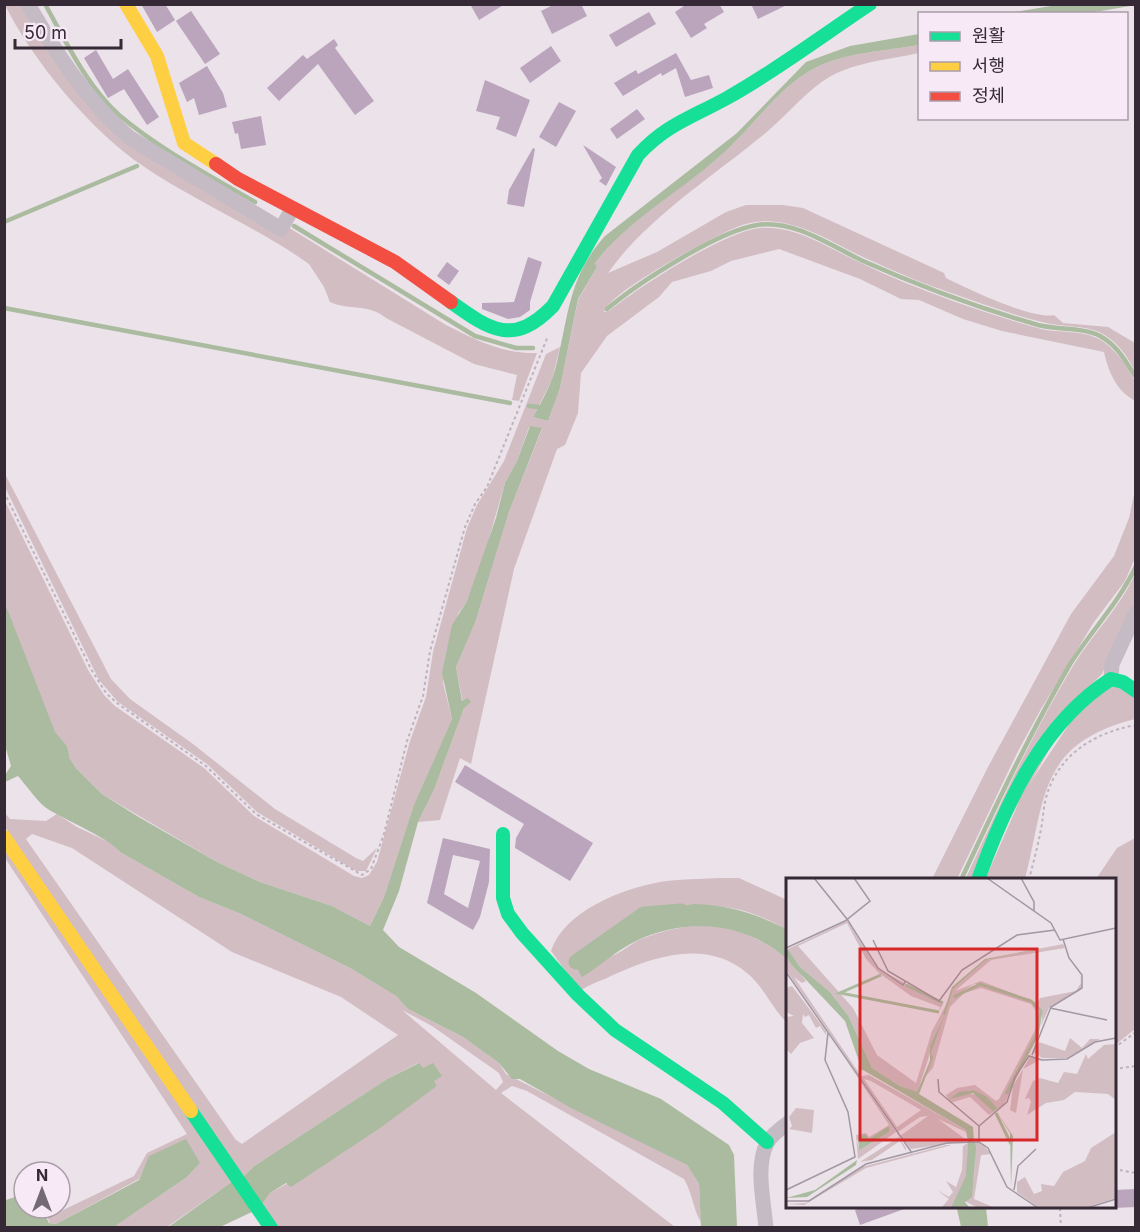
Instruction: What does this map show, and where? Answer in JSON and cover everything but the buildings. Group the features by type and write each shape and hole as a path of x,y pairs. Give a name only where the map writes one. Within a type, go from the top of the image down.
{"street":[{"path":"28,4 60,57 114,124 130,138 281,229 292,209"},
{"path":"126,4 157,56 184,143 238,179 395,262 487,326 510,333 521,331 543,317 560,296 638,154 655,137 680,120 727,98 870,4"},
{"path":"1111,679 1112,664 1136,613"},
{"path":"978,878 1000,824 1047,742 1082,698 1111,679 1123,682 1136,691"},
{"path":"503,834 504,905 515,926 578,997 602,1020 643,1051 705,1089 736,1112 768,1142"},
{"path":"4,837 272,1227"},
{"path":"766,1227 761,1182 768,1142 786,1124"}],"path":[{"path":"4,492 91,669 106,693 162,738 206,766 256,814 362,875 371,869 384,834 407,741 423,696 430,651 465,527 475,504 487,487 542,356 549,333"},
{"path":"1029,878 1041,831 1045,800 1059,767 1085,744 1122,727 1136,725"},
{"path":"1116,1047 1136,1032"},
{"path":"1116,1069 1136,1066"},
{"path":"1116,1168 1136,1173"},
{"path":"1060,1208 1061,1227"}],"shaded area":[{"path":"1063,4 1136,5 1095,12 1015,12"},
{"path":"5,5 21,5 91,105 446,325 501,349 537,353 519,401 512,400 517,375 474,364 373,310 330,302 324,287 309,264 269,238 163,179 124,152 84,115 47,71"},
{"path":"918,34 918,45 841,58 803,75 778,96 720,156 623,233 595,263 597,267 578,299 560,388 548,421 533,417 553,376 577,281 593,251 605,236 737,133 806,62 850,46"},
{"path":"918,45 918,53 852,67 822,82 806,94 769,130 662,215 642,233 608,273 657,252 726,212 746,205 783,205 803,208 944,273 946,278 1000,302 1031,313 1054,315 1063,323 1108,327 1135,343 1135,371 1120,348 1099,332 1046,323 1000,310 909,277 800,227 772,221 742,225 686,253 642,279 610,303 604,312 609,311 640,288 682,262 725,239 760,228 787,230 950,300 1041,329 1078,333 1099,339 1115,352 1130,371 1136,385 1135,401 1123,392 1114,380 1104,352 1002,331 963,319 919,300 901,299 860,279 779,249 731,261 711,271 672,282 659,297 607,336 581,373 578,413 565,445 557,449 514,569 471,764 460,758 440,820 418,822 434,790 464,708 456,667 475,623 509,512 542,429 529,427 517,461 505,483 483,559 467,601 458,614 446,655 443,683 452,719 414,806 384,897 370,926 332,906 260,882 217,862 102,794 76,768 70,759 67,746 55,733 47,715 5,603 4,499 88,670 104,695 115,706 204,768 254,816 354,876 362,878 369,875 377,862 410,741 426,697 433,652 467,528 477,505 504,461 546,354 560,347 552,380 533,417 548,421 560,388 578,300 597,267 595,263 638,220 720,156 790,85 803,75 829,62"},
{"path":"530,426 542,428 509,512 475,623 456,667 462,701 468,698 471,702 464,708 434,790 418,822 399,891 383,930 399,947 476,993 558,1051 589,1069 661,1099 729,1145 734,1155 737,1227 701,1227 699,1184 687,1165 573,1109 520,1079 512,1079 499,1063 463,1037 408,1009 396,996 350,968 241,914 199,897 120,852 99,836 46,808 18,776 5,782 5,775 11,766 4,742 5,603 55,732 67,746 70,759 76,768 102,794 217,862 260,882 332,906 370,926 384,897 414,805 452,719 442,673 452,625 467,601 496,518 505,483 517,461"},
{"path":"4,472 111,679 130,699 193,744 275,809 363,861 377,848 366,871 356,871 257,812 207,764 118,702 99,680 5,487"},
{"path":"1135,490 1135,558 1125,581 1094,622 1041,709 1017,753 957,878 932,878 988,767 1071,614 1114,556 1129,518"},
{"path":"1135,574 1135,604 1102,674 1080,696 976,878 966,878 1016,771 1058,692 1081,654"},
{"path":"1115,684 1135,698 1135,719 1103,730 1080,743 1063,759 1051,778 1043,799 1025,878 986,878 1022,795 1080,708"},
{"path":"4,812 10,819 46,821 57,814 77,827 115,845 120,852 199,897 241,914 350,968 396,996 408,1009 463,1037 499,1063 506,1074 687,1165 699,1184 701,1222 684,1179 527,1091 512,1086 501,1093 675,1227 278,1227 262,1204 270,1193 342,1153 437,1086 433,1081 441,1075 433,1064 423,1069 418,1063 387,1079 253,1167 243,1177 5,827","holes":["32,834 72,848 232,952 341,997 398,1035 242,1144 236,1140 26,839","402,1010 432,1026 499,1073 503,1082 496,1090"]},
{"path":"1135,838 1135,1029 1116,1044 1116,878 1097,878 1117,848"},
{"path":"4,846 233,1181 167,1227 114,1227 187,1177 200,1163 150,1156 139,1179 72,1215 72,1206 134,1176 147,1153 187,1134 5,858"},
{"path":"739,878 786,900 786,930 771,921 741,910 720,906 680,908 624,928 589,950 587,961 577,968 608,958 640,940 664,931 701,926 737,931 754,938 786,958 786,1022 747,973 715,956 681,954 663,957 629,968 580,991 551,951 568,924 596,904 645,885 682,880"},
{"path":"694,904 718,906 762,918 786,930 786,958 753,937 715,927 695,926 655,933 636,941 582,977 577,968 587,961 584,956 594,945 620,928 665,910"},
{"path":"419,1063 423,1068 433,1063 442,1076 434,1081 437,1086 380,1128 291,1187 286,1183 270,1193 262,1204 243,1177 253,1167 387,1079"},
{"path":"186,1139 200,1163 187,1177 114,1227 5,1227 6,1200 12,1198 12,1220 48,1220 49,1223 56,1224 64,1220 72,1220 72,1216 139,1180 149,1156"},
{"path":"233,1181 254,1211 220,1227 167,1228"},
{"path":"968,1208 986,1208 988,1227 970,1227"},
{"path":"49,1220 63,1220 56,1224 50,1223"}],"waterway":[{"path":"45,4 87,77 119,115 167,150 255,202"},
{"path":"4,222 137,166"},
{"path":"607,309 638,286 701,247 741,229 771,224 812,235 863,261 971,304 1038,325 1093,333 1116,349 1136,377"},
{"path":"294,226 475,336 516,348 533,348"},
{"path":"4,308 510,403"},
{"path":"529,406 538,407"},
{"path":"962,878 1054,692 1077,653 1113,605 1136,566"},
{"path":"576,962 644,914 681,911"},
{"path":"964,1208 969,1228"}],"traffic: fast":[{"path":"451,302 478,320 502,330 514,330 539,319 553,306 638,155 649,144 680,122 763,76 870,4"},
{"path":"979,878 1000,823 1014,795 1046,742 1065,718 1111,679 1123,682 1136,691"},
{"path":"503,834 503,898 508,914 522,933 578,995 615,1030 723,1103 767,1142"},
{"path":"191,1111 271,1228"}],"traffic: slow":[{"path":"126,4 157,56 184,143 216,164"},
{"path":"4,837 191,1111"}],"traffic: jam":[{"path":"216,164 238,179 395,262 451,302"}]}
